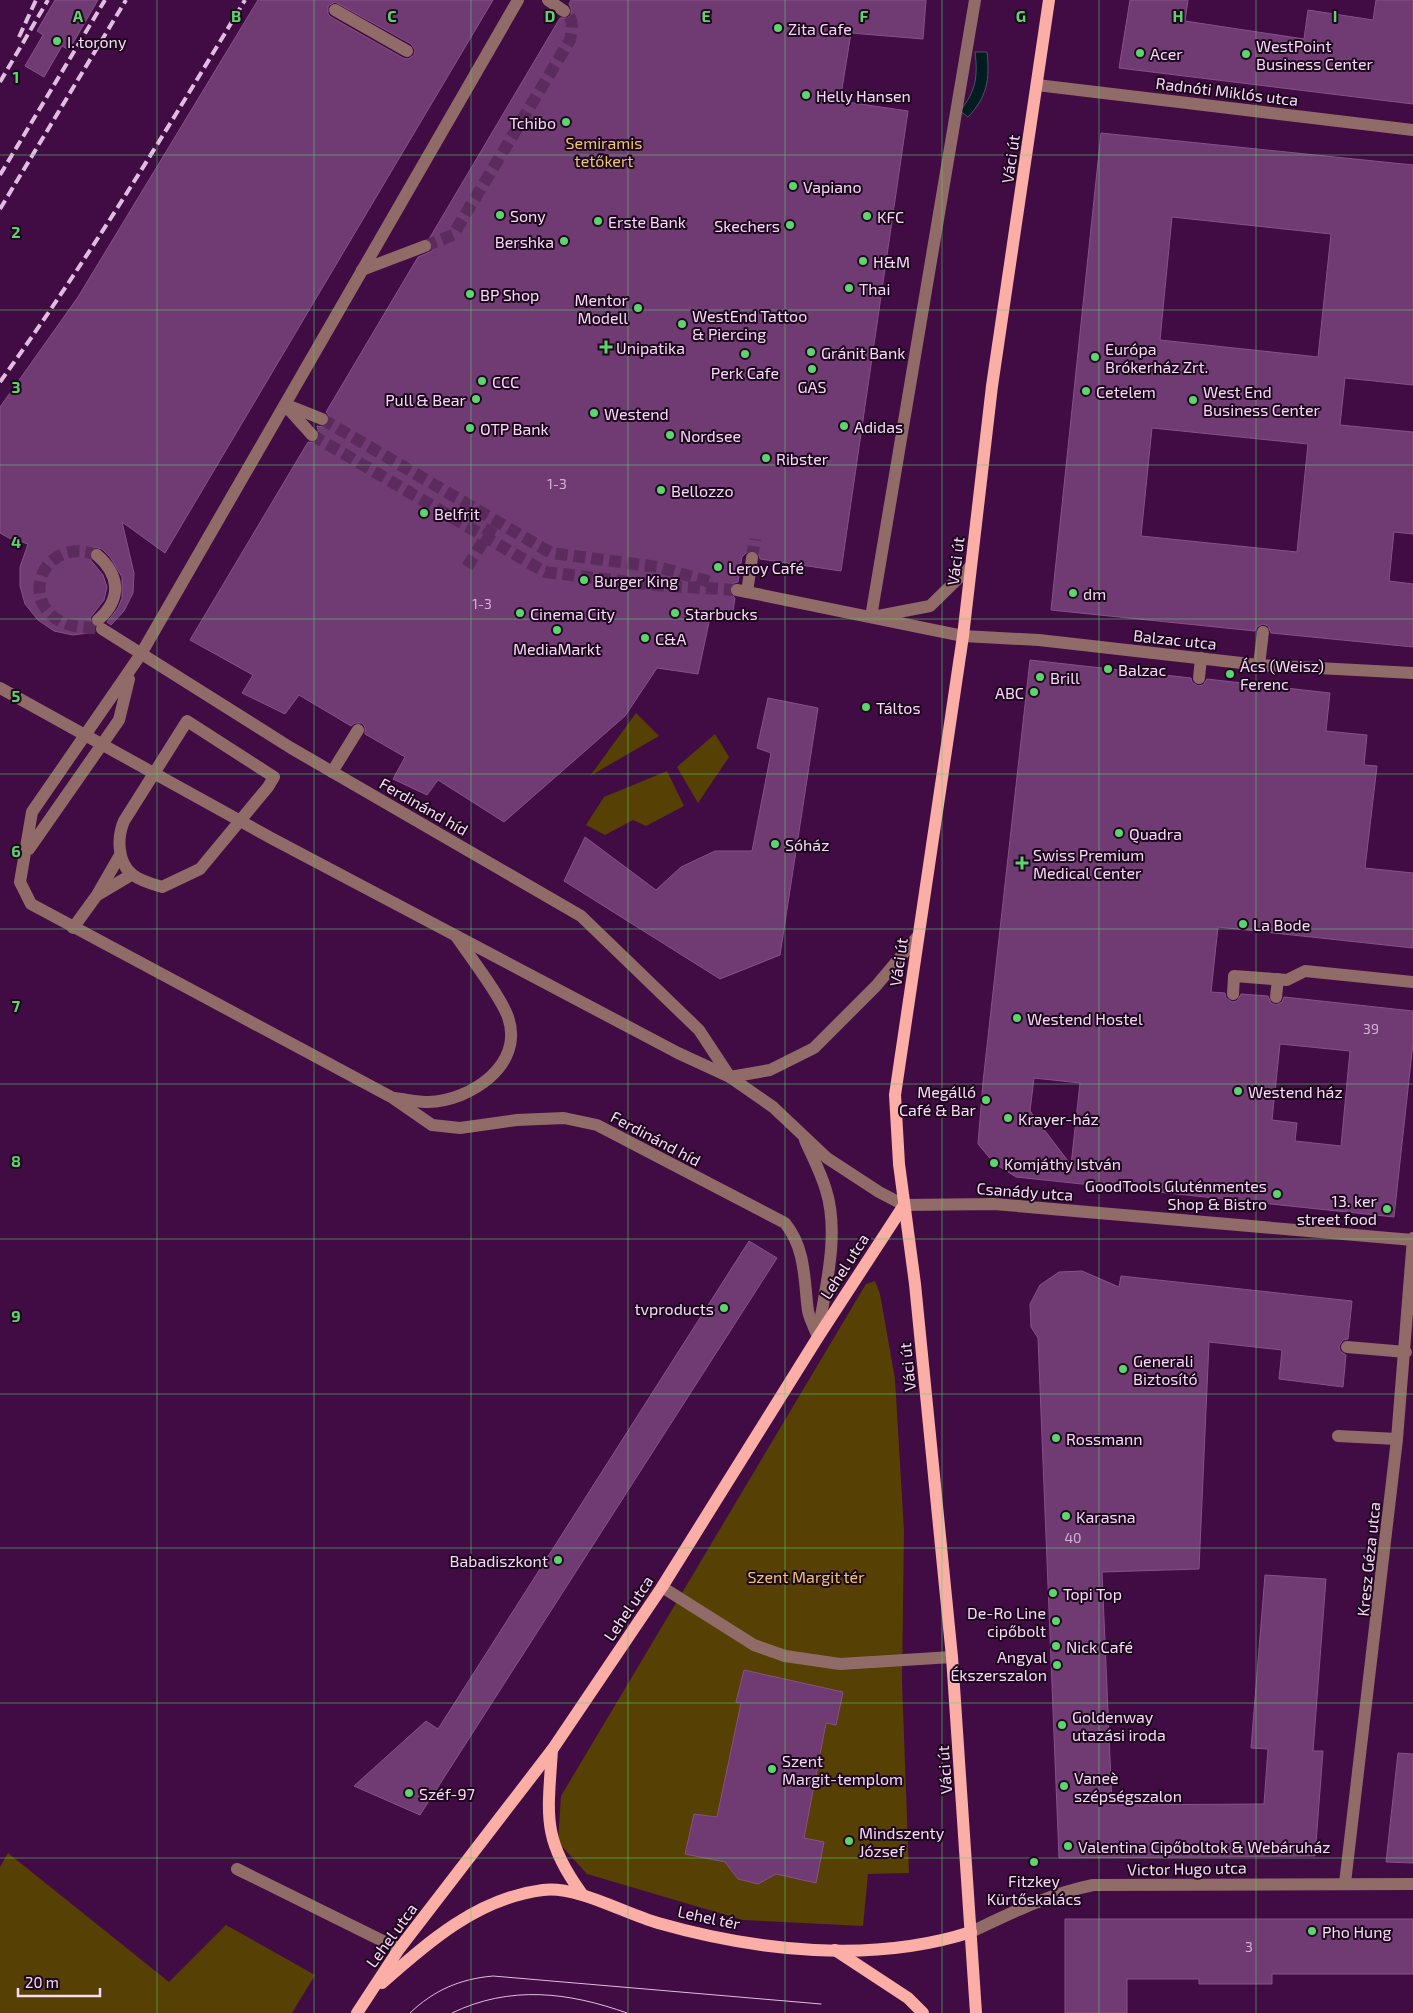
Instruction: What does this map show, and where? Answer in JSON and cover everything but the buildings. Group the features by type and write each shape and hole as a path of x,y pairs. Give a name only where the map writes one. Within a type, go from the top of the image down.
{"main road":[{"name":"Váci út","path":"976,2013 952,1657 915,1284 895,1128 895,1094 963,636 992,386 1049,0"},
{"name":"Lehel utca","path":"357,2013 399,1949 552,1750 662,1587 818,1337 904,1205"},
{"name":"Lehel tér","path":"552,1750 548,1821 553,1844 564,1870 582,1894"},
{"name":"Lehel tér","path":"368,1996 427,1943 462,1919 517,1896 544,1890 582,1894 600,1903 649,1920 701,1934 754,1943 835,1950"},
{"path":"835,1950 912,1947 941,1942 971,1932"},
{"path":"835,1950 908,1998 923,2013"}],"street":[{"path":"393,1098 31,904 20,882 32,812 141,654 518,0"},
{"path":"548,0 564,11"},
{"path":"971,566 930,606 871,618 975,0"},
{"path":"335,10 407,51"},
{"name":"Radnóti Miklós utca","path":"1037,85 1413,130"},
{"path":"362,270 425,246"},
{"path":"285,405 322,419"},
{"path":"285,405 312,434"},
{"name":"Ferdinánd híd","path":"97,555 107,564 113,575 116,587 113,600 100,624 141,654 332,772 581,916 699,1030 730,1077"},
{"name":"Balzac utca","path":"752,558 742,591 963,636 1038,640 1259,665 1413,673"},
{"path":"1259,665 1263,632"},
{"path":"1199,678 1201,658"},
{"path":"26,854 119,720 130,672"},
{"name":"Ferdinánd híd","path":"0,688 271,838 678,1053 730,1077 773,1108 803,1137 850,1174 904,1205"},
{"path":"187,722 274,777 200,869 162,887 131,874 120,856 119,833 124,821 187,722"},
{"path":"332,772 358,730"},
{"path":"73,928 97,895 120,856"},
{"path":"97,895 131,874"},
{"name":"Ferdinánd híd","path":"393,1098 429,1102 458,1096 482,1084 505,1061 510,1036 508,1017 455,934"},
{"path":"730,1077 770,1070 814,1048 876,986 918,936"},
{"path":"1234,994 1234,976 1287,980 1305,971 1413,982"},
{"path":"1276,997 1278,979"},
{"name":"Ferdinánd híd","path":"393,1098 432,1125 460,1128 517,1120 564,1118 597,1125 785,1223 797,1242 808,1290 808,1312 818,1337"},
{"name":"Ferdinánd híd","path":"803,1137 826,1190 832,1218 831,1245 818,1337"},
{"name":"Csanády utca","path":"904,1205 994,1204 1413,1239"},
{"name":"Kresz Géza utca","path":"1345,1883 1397,1439 1406,1352 1413,1239"},
{"path":"1347,1347 1406,1352"},
{"path":"1338,1436 1397,1439"},
{"path":"662,1587 754,1645 785,1656 840,1664 952,1657"},
{"path":"237,1869 399,1949"},
{"name":"Victor Hugo utca","path":"971,1932 1047,1898 1066,1891 1093,1885 1413,1884"}],"green space":[{"path":"636,713 659,736 590,776"},
{"path":"715,734 729,757 698,803 677,767"},
{"path":"667,771 684,806 646,826 633,820 605,835 586,825 604,797"},
{"name":"Szent Margit tér","path":"875,1281 880,1294 895,1379 904,1531 902,1681 909,1873 868,1874 863,1926 743,1920 587,1874 558,1842 561,1796 866,1284"},
{"path":"8,1853 169,1982 226,1925 315,1975 292,2013 0,2013 0,1867"}],"shaded area":[{"path":"975,52 987,52 988,71 986,88 983,95 968,117 960,111 970,97 975,83"}],"tunnel":[{"path":"425,246 453,235 570,40 571,21 564,11"},
{"path":"322,419 551,553 658,567 714,583"},
{"path":"312,435 545,572 655,585 737,590"},
{"path":"467,567 496,521"},
{"path":"752,558 755,539"},
{"path":"97,555 79,551 63,554 51,561 43,572 40,585 41,599 47,611 60,621 75,626 102,629"}],"tram line":[{"path":"410,2013 428,1998 448,1987 469,1980 493,1976 821,2004"},
{"path":"452,2013 474,2004 517,1995 561,1996 583,2000 627,2013"}],"railway":[{"path":"19,37 36,0"},
{"path":"0,82 48,0"},
{"path":"0,175 105,0"},
{"path":"0,209 126,0"},
{"path":"0,382 96,241 245,0"}],"place":[{"name":"Zita Cafe","path":"778,28"},
{"name":"I. torony","path":"57,41"},
{"name":"Acer","path":"1140,53"},
{"name":"WestPoint Business Center","path":"1246,54"},
{"name":"Helly Hansen","path":"806,95"},
{"name":"Tchibo","path":"566,122"},
{"name":"Vapiano","path":"793,186"},
{"name":"Sony","path":"500,215"},
{"name":"KFC","path":"867,216"},
{"name":"Erste Bank","path":"598,221"},
{"name":"Skechers","path":"790,225"},
{"name":"Bershka","path":"564,241"},
{"name":"H&M","path":"863,261"},
{"name":"Thai","path":"849,288"},
{"name":"BP Shop","path":"470,294"},
{"name":"Mentor Modell","path":"638,308"},
{"name":"WestEnd Tattoo & Piercing","path":"682,324"},
{"name":"Unipatika","path":"606,347"},
{"name":"Gránit Bank","path":"811,352"},
{"name":"Perk Cafe","path":"745,354"},
{"name":"Európa Brókerház Zrt.","path":"1095,357"},
{"name":"GAS","path":"812,369"},
{"name":"CCC","path":"482,381"},
{"name":"Cetelem","path":"1086,391"},
{"name":"Pull & Bear","path":"476,399"},
{"name":"West End Business Center","path":"1193,400"},
{"name":"Westend","path":"594,413"},
{"name":"Adidas","path":"844,426"},
{"name":"OTP Bank","path":"470,428"},
{"name":"Nordsee","path":"670,435"},
{"name":"Ribster","path":"766,458"},
{"name":"Bellozzo","path":"661,490"},
{"name":"Belfrit","path":"424,513"},
{"name":"Leroy Café","path":"718,567"},
{"name":"Burger King","path":"584,580"},
{"name":"dm","path":"1073,593"},
{"name":"Cinema City","path":"520,613"},
{"name":"Starbucks","path":"675,613"},
{"name":"MediaMarkt","path":"557,630"},
{"name":"C&A","path":"645,638"},
{"name":"Balzac","path":"1108,669"},
{"name":"Ács (Weisz) Ferenc","path":"1230,674"},
{"name":"Brill","path":"1040,677"},
{"name":"ABC","path":"1034,692"},
{"name":"Táltos","path":"866,707"},
{"name":"Quadra","path":"1119,833"},
{"name":"Sóház","path":"775,844"},
{"name":"Swiss Premium Medical Center","path":"1022,863"},
{"name":"La Bode","path":"1243,924"},
{"name":"Westend Hostel","path":"1017,1018"},
{"name":"Westend ház","path":"1238,1091"},
{"name":"Megálló Café & Bar","path":"986,1100"},
{"name":"Krayer-ház","path":"1008,1118"},
{"name":"Komjáthy István","path":"994,1163"},
{"name":"GoodTools Gluténmentes Shop & Bistro","path":"1277,1194"},
{"name":"13. ker street food","path":"1387,1209"},
{"name":"tvproducts","path":"724,1308"},
{"name":"Generali Biztosító","path":"1123,1369"},
{"name":"Rossmann","path":"1056,1438"},
{"name":"Karasna","path":"1066,1516"},
{"name":"Babadiszkont","path":"558,1560"},
{"name":"Topi Top","path":"1053,1593"},
{"name":"De-Ro Line cipőbolt","path":"1056,1621"},
{"name":"Nick Café","path":"1056,1646"},
{"name":"Angyal Ékszerszalon","path":"1057,1665"},
{"name":"Goldenway utazási iroda","path":"1062,1725"},
{"name":"Szent Margit-templom","path":"772,1769"},
{"name":"Vaneè szépségszalon","path":"1064,1786"},
{"name":"Széf-97","path":"409,1793"},
{"name":"Mindszenty József","path":"849,1841"},
{"name":"Valentina Cipőboltok & Webáruház","path":"1068,1846"},
{"name":"Fitzkey Kürtőskalács","path":"1034,1862"},
{"name":"Pho Hung","path":"1312,1931"}],"park label":[{"name":"Semiramis tetőkert","path":"604,151"}]}
